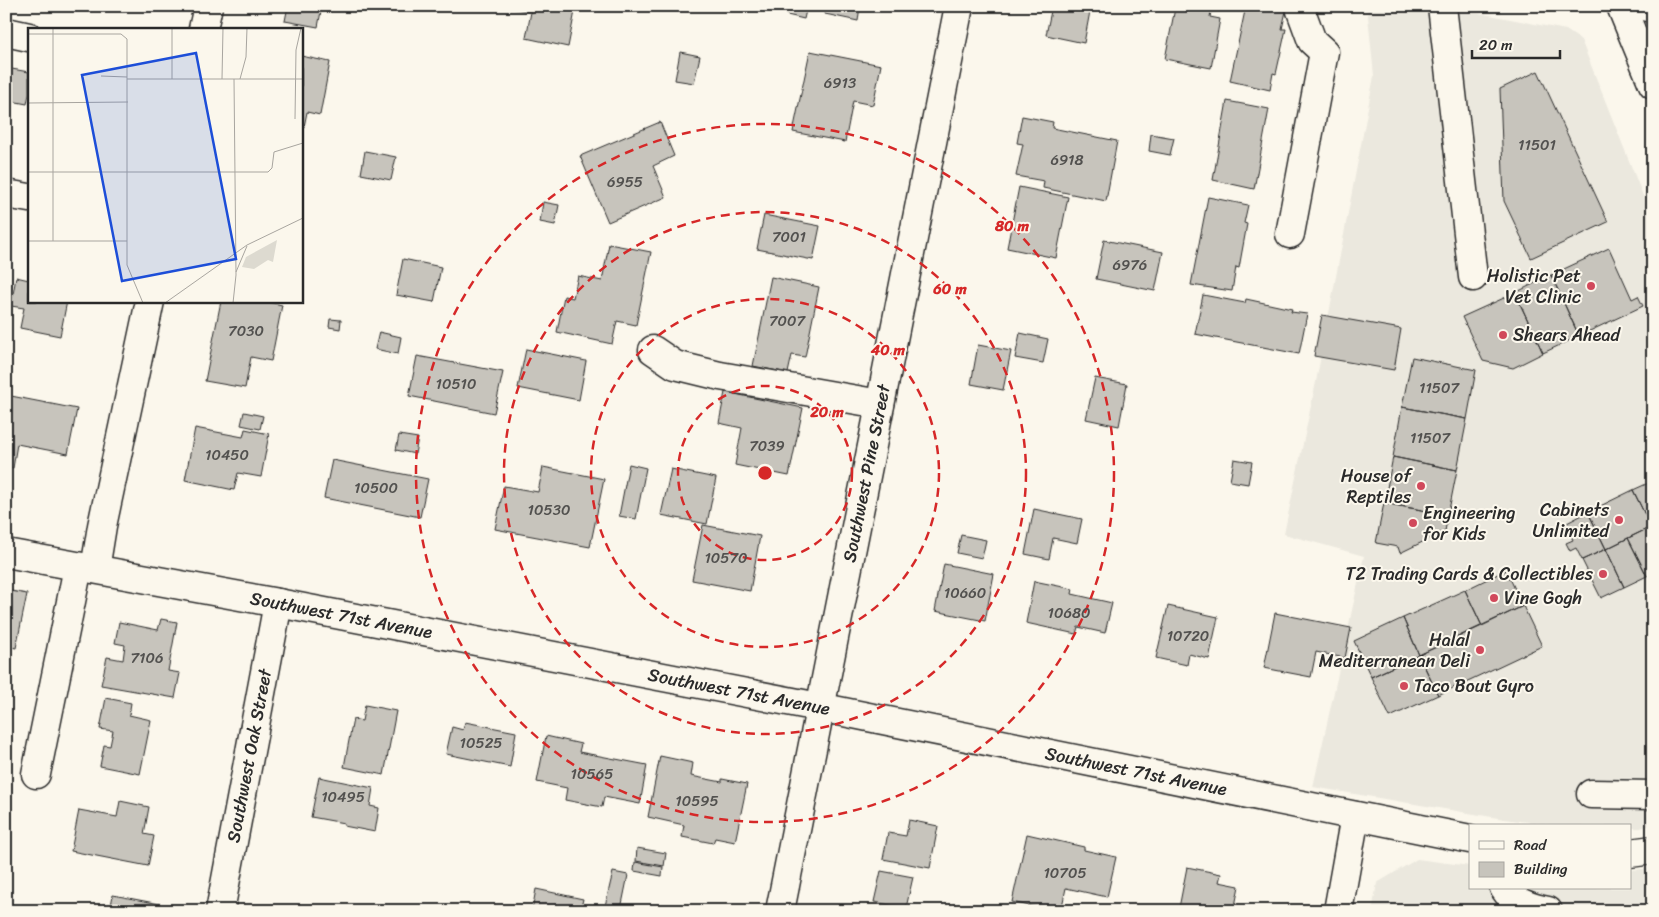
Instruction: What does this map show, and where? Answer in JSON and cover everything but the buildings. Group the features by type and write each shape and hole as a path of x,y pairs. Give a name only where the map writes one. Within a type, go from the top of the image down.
{"main road":[{"path":"203,28 208,6"},
{"name":"Southwest Pine Street","path":"780,911 959,6"},
{"path":"1290,234 1324,52 1312,40 1300,11 1301,6"},
{"path":"1442,6 1473,277"},
{"path":"1621,6 1653,84"},
{"path":"1642,6 1653,8"},
{"path":"6,32 28,37"},
{"path":"6,194 28,198"},
{"path":"36,774 87,568 102,526 150,302"},
{"path":"653,350 675,365 720,376 880,404"},
{"name":"Southwest 71st Avenue","path":"6,553 819,707 1469,839"},
{"name":"Southwest Oak Street","path":"220,911 278,603"},
{"path":"1590,794 1653,795"},
{"path":"1338,911 1355,816"},
{"path":"1632,853 1653,850"},
{"path":"1506,890 1517,901 1548,911"}],"shaded area":[{"path":"1367,6 1443,6 1566,30 1581,40 1653,221 1653,825 1632,828 1632,824 1543,824 1313,787 1364,556 1284,534 1316,382 1374,76"},
{"path":"1417,859 1469,866 1469,890 1632,890 1632,870 1653,868 1653,911 1372,911 1377,883"}],"place":[{"name":"Holistic Pet Vet Clinic","path":"1591,286"},
{"name":"Shears Ahead","path":"1503,335"},
{"name":"House of Reptiles","path":"1421,486"},
{"name":"Cabinets Unlimited","path":"1619,520"},
{"name":"Engineering for Kids","path":"1413,523"},
{"name":"T2 Trading Cards & Collectibles","path":"1603,574"},
{"name":"Vine Gogh","path":"1494,598"},
{"name":"Halal Mediterranean Deli","path":"1480,650"},
{"name":"Taco Bout Gyro","path":"1404,686"}]}
